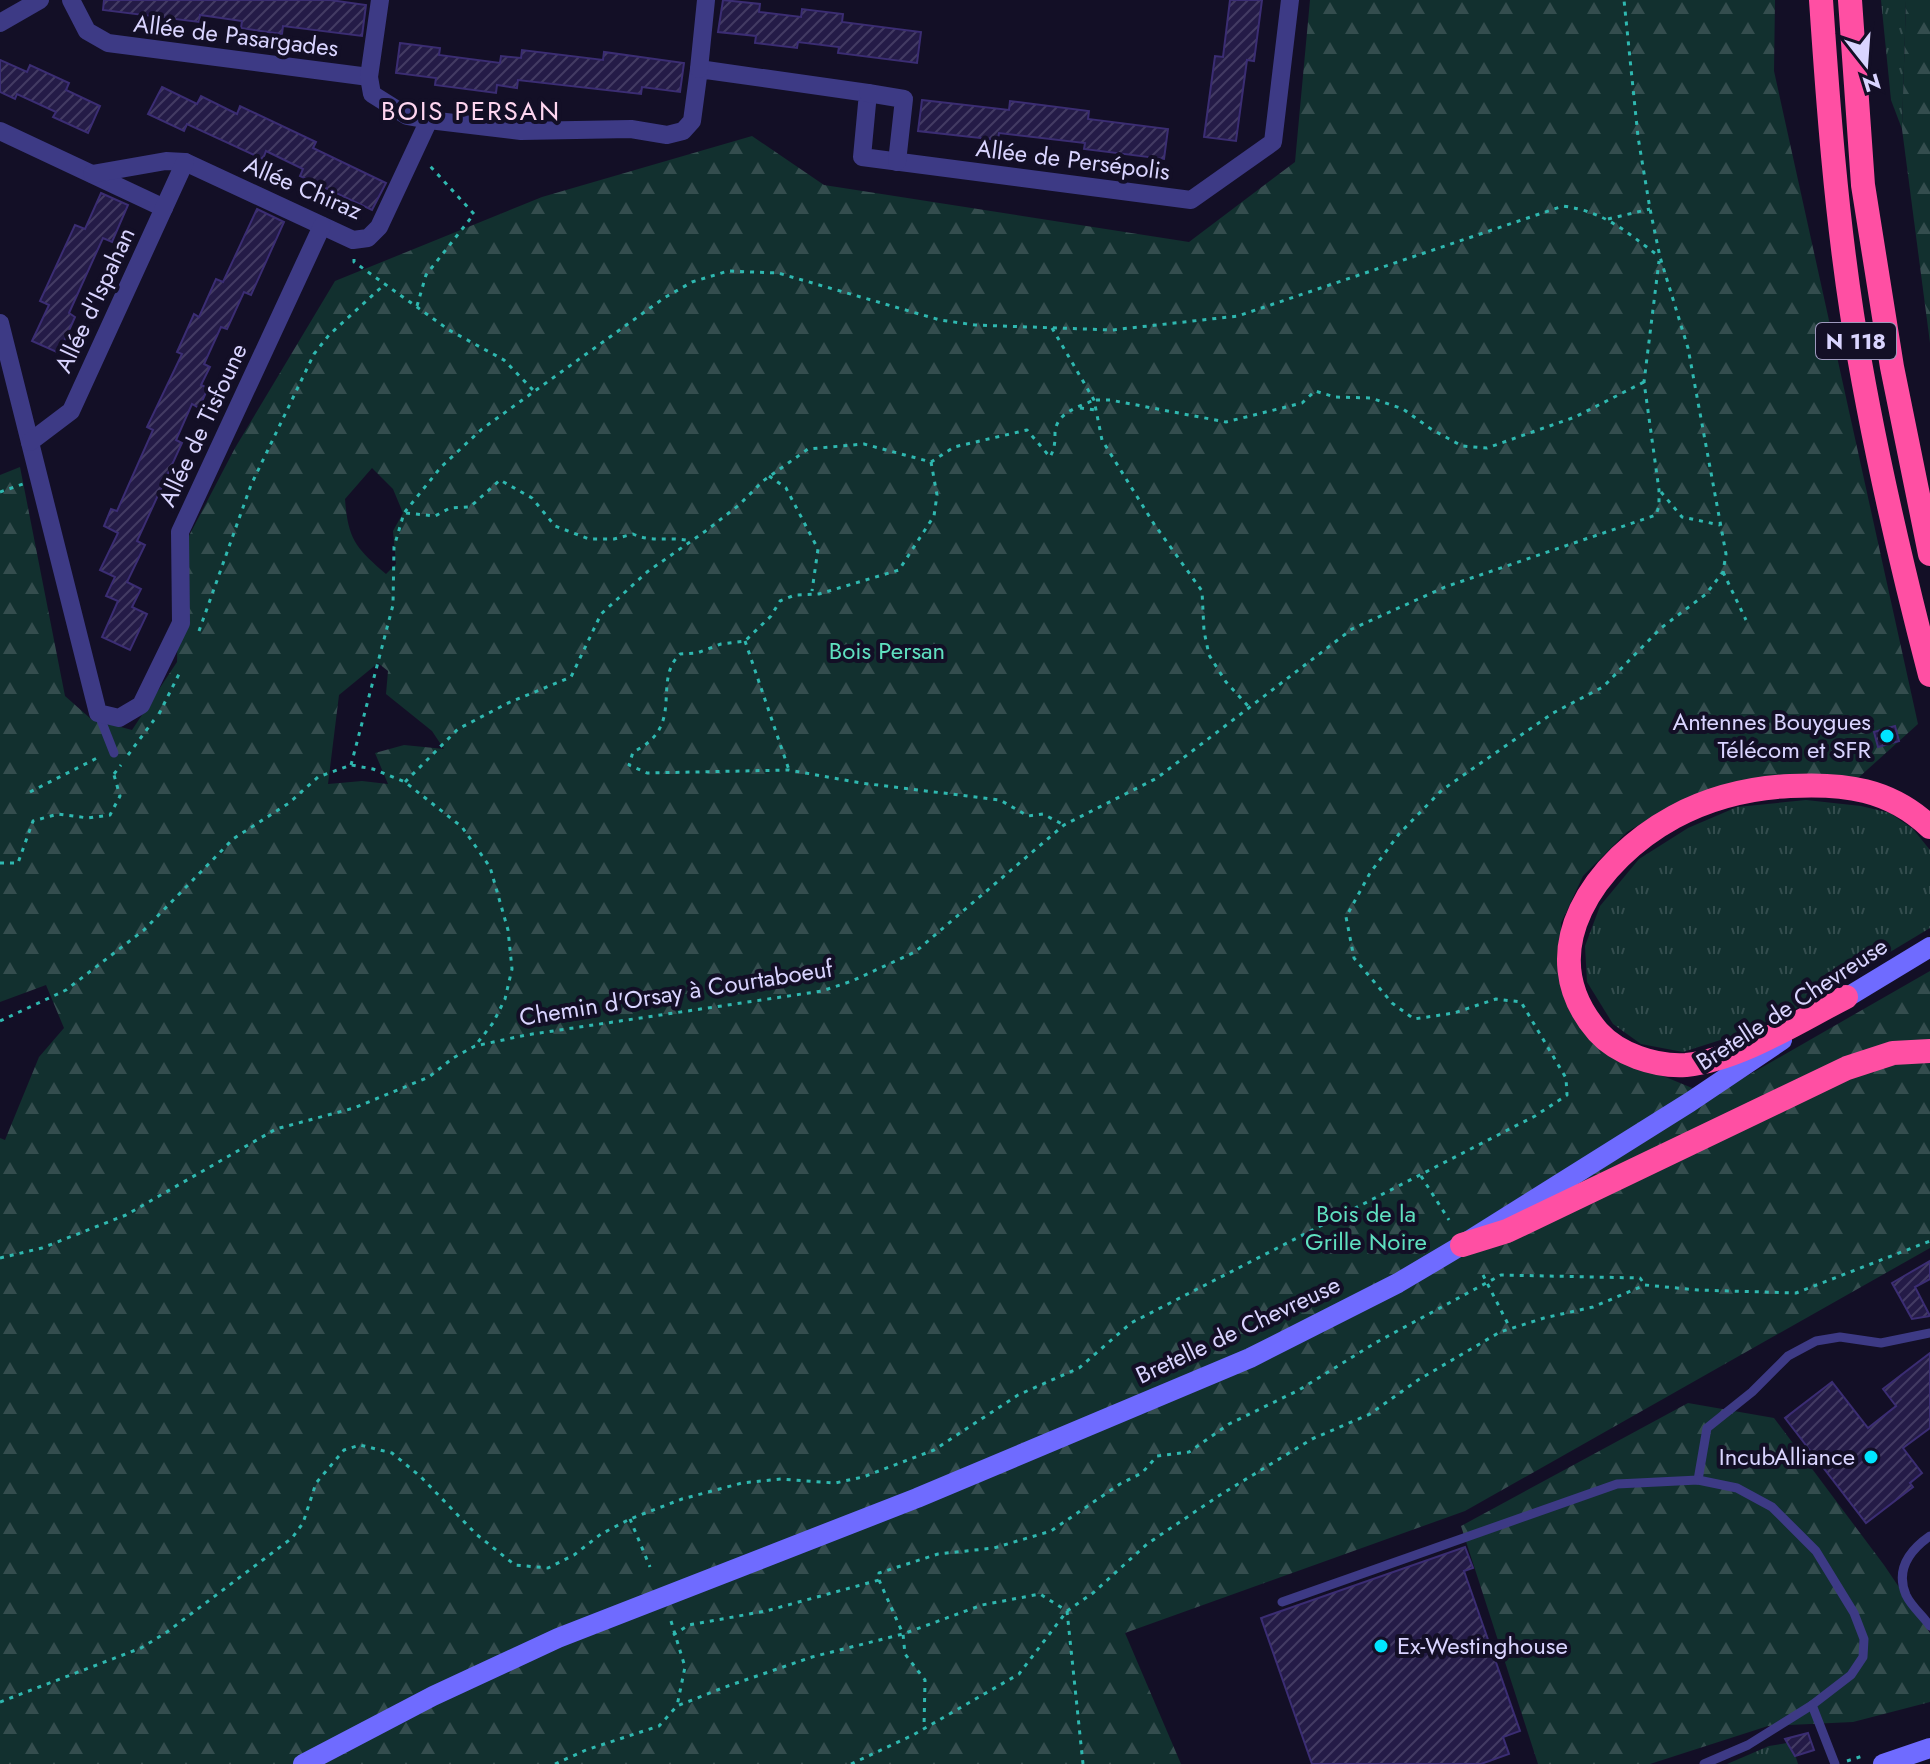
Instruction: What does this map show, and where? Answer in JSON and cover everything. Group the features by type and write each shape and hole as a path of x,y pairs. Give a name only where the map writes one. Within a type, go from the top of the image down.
{"highway":[{"name":"N 118","path":"1821,0 1828,102 1851,310 1894,539 1930,675"},
{"name":"N 118","path":"1850,0 1863,185 1892,367 1930,554"},
{"path":"1846,997 1740,1050 1712,1060 1683,1065 1651,1062 1607,1042 1590,1022 1570,981 1567,957 1580,909 1621,856 1645,834 1677,815 1712,800 1754,788 1812,785 1874,792 1915,813 1930,827"},
{"path":"1462,1245 1507,1231 1847,1068 1893,1053 1930,1051"}],"main road":[{"name":"Bretelle de Chevreuse","path":"303,1764 433,1696 558,1638 917,1498 1250,1358 1398,1283 1462,1245 1690,1102 1846,997 1930,947"},
{"path":"1883,1764 1930,1748"}],"street":[{"path":"0,23 40,0"},
{"name":"Allée de Pasargades","path":"71,0 87,31 108,43 369,77"},
{"path":"380,0 369,77 372,94 407,116 521,131 631,129 667,135 683,131 692,121 706,0"},
{"name":"Allée de Persépolis","path":"868,93 862,157 1191,200 1273,142 1290,0"},
{"path":"699,69 904,99 897,162"},
{"name":"Allée Chiraz","path":"92,174 166,161 185,162 353,240 368,238 379,227 429,120"},
{"path":"0,131 164,208"},
{"name":"Allée d'Ispahan","path":"30,442 71,411 185,162"},
{"name":"Allée de Tisfoune","path":"98,713 119,718 141,705 181,623 180,532 322,226"},
{"path":"0,323 98,713"}],"lane":[{"path":"98,713 113,751"},
{"path":"1698,1480 1707,1428 1752,1392 1788,1356 1816,1341 1840,1337 1881,1343 1930,1333"},
{"path":"1282,1602 1617,1484 1698,1480 1737,1488 1772,1507 1816,1551 1854,1613 1864,1639 1863,1657 1851,1675 1812,1705 1748,1745 1704,1764"},
{"path":"1930,1536 1911,1549 1902,1571 1906,1595 1930,1626"},
{"path":"1812,1705 1835,1764"}],"path":[{"path":"0,1702 129,1653 167,1632 292,1538 303,1523 316,1483 344,1450 360,1445 392,1453 421,1477 476,1534 515,1565 548,1568 630,1519 682,1499 742,1483 781,1479 835,1483 863,1477 934,1450 1018,1395 1079,1368 1131,1323 1421,1176 1567,1095 1566,1078 1521,1002 1496,999 1454,1013 1414,1019 1392,1003 1354,958 1346,917 1370,873 1399,834 1442,790 1553,713 1603,687 1661,628 1706,594 1723,572 1726,554 1688,348 1660,257 1650,209 1638,137 1624,0"},
{"path":"415,150 474,214 426,275 417,306"},
{"path":"351,765 393,605 394,547 404,513 441,467 482,429 664,298 692,282 728,271 778,273 940,320 975,325 1112,330 1238,316 1563,206 1587,209 1608,219 1660,257"},
{"path":"1608,219 1650,209"},
{"path":"353,240 354,262 449,330 504,360 533,390"},
{"path":"1660,257 1644,382 1659,490 1682,517 1720,525"},
{"path":"199,631 251,485 314,354 329,335 385,284"},
{"path":"1052,328 1094,400 1102,440 1154,524 1202,591 1209,655 1226,682 1249,707"},
{"path":"405,782 458,729 508,703 571,677 601,614 647,572 739,505 769,476 808,449 864,444 931,462 954,447 1027,430 1050,457 1055,448 1056,426 1064,414 1094,400 1110,400 1226,422 1302,403 1315,391 1335,397 1371,398 1403,409 1462,446 1487,448 1575,417 1644,382"},
{"path":"1088,405 1094,400"},
{"path":"1077,408 1096,410"},
{"path":"931,462 937,495 934,516 899,570 819,594 795,595 780,601 771,616 745,641 680,654 671,662 663,726 645,747 633,752 629,765 647,773 789,770 861,783 1000,800 1028,816 1043,814 1064,825"},
{"path":"769,476 786,488 818,549 812,591"},
{"path":"0,492 39,479"},
{"path":"404,513 435,516 450,508 470,507 500,480 532,498 555,526 589,539 614,539 633,534 648,541 676,537 691,541"},
{"name":"Chemin d'Orsay à Courtaboeuf","path":"0,1258 42,1248 126,1215 276,1129 366,1103 429,1077 475,1046 526,1035 822,991 915,952 1064,825 1157,778 1352,629 1445,587 1656,515 1659,490"},
{"path":"1723,572 1746,620"},
{"path":"745,641 789,770"},
{"path":"114,774 163,708 181,670"},
{"path":"0,863 18,863 33,821 58,814 88,818 110,815 120,796 114,774 113,751 30,792"},
{"path":"0,1021 66,990 144,930 233,839 289,803 318,777 351,765 373,769 405,782 462,827 490,867 508,930 512,969 505,999 493,1023 475,1046"},
{"path":"1421,1176 1449,1220"},
{"path":"851,1764 924,1729 1019,1674 1067,1611 1093,1593 1147,1544 1220,1495 1312,1439 1370,1414 1418,1380 1510,1328 1593,1307 1645,1285 1796,1293 1930,1241"},
{"path":"1483,1275 1510,1328"},
{"path":"924,1729 925,1680 905,1654 903,1634 879,1580 879,1573 905,1562 938,1554 994,1548 1051,1531 1120,1484 1142,1473 1157,1456 1189,1452 1229,1424 1299,1390 1375,1343 1501,1275 1640,1278 1645,1285"},
{"path":"630,1519 650,1567"},
{"path":"673,1635 689,1625 766,1611 879,1580"},
{"path":"555,1764 586,1750 659,1726 677,1706 812,1657 903,1634 982,1605 1040,1594 1067,1611"},
{"path":"1067,1611 1083,1764"},
{"path":"671,1621 685,1667 677,1706"}],"green space":[{"name":"Bois Persan","path":"1310,0 1775,0 1774,71 1918,724 1857,779 1676,803 1627,832 1583,876 1561,923 1566,988 1604,1052 1712,1096 1930,971 1930,1248 1465,1511 1125,1633 1181,1764 0,1764 0,1138 5,1140 39,1057 64,1028 46,985 0,1002 0,475 20,467 65,696 91,719 132,730 177,662 180,553 235,448 335,281 542,197 752,136 824,185 1189,242 1295,162","holes":["372,468 393,489 403,513 393,531 396,564 386,574 355,542 346,513 345,499","378,663 388,671 386,694 432,731 444,749 404,745 375,753 388,784 362,781 328,784 339,695"]},
{"path":"1881,0 1906,0 1902,129 1891,100"},
{"path":"1906,0 1930,0 1930,343 1902,129"},
{"path":"1806,800 1861,806 1890,813 1913,829 1930,850 1930,928 1792,1011 1733,1036 1683,1052 1641,1044 1613,1024 1587,982 1585,946 1600,906 1639,859 1688,828 1737,807"},
{"path":"1688,1403 1774,1418 1884,1565 1930,1633 1930,1702 1853,1722 1768,1726 1650,1764 1538,1764 1461,1526"},
{"path":"1787,1743 1793,1748 1798,1764 1727,1764 1769,1746"}],"building":[{"path":"104,0 330,0 366,5 362,36 283,26 282,34 241,28 242,21 200,15 199,22 103,10"},
{"path":"723,0 760,4 759,12 801,17 802,9 843,14 842,22 921,32 917,63 838,53 839,47 798,42 797,48 755,43 756,36 718,32"},
{"path":"1230,0 1262,0 1254,61 1247,60 1236,141 1204,137 1215,56 1223,57"},
{"path":"400,43 440,48 439,55 500,63 501,56 521,58 522,50 603,60 604,52 684,63 680,92 642,87 641,94 518,80 517,88 497,85 496,93 435,85 436,78 396,73"},
{"path":"0,60 27,72 30,65 69,83 66,90 100,106 88,133 53,117 56,112 17,94 15,99 0,92"},
{"path":"162,87 197,104 201,96 237,114 240,106 316,142 313,148 386,183 372,210 300,176 303,169 266,151 263,159 187,124 184,131 148,114"},
{"path":"922,100 1009,110 1010,101 1089,111 1088,119 1168,129 1164,159 1084,149 1085,143 999,133 998,140 918,131"},
{"path":"101,193 128,205 112,242 103,238 69,313 75,317 59,353 32,341 49,305 40,301 75,225 85,229"},
{"path":"257,209 284,222 251,295 244,292 227,329 221,327 204,364 210,367 201,385 208,388 199,408 192,404 176,440 182,443 137,541 145,545 127,582 141,589 132,607 147,614 130,650 102,637 118,601 106,596 115,577 100,570 118,533 104,526 111,509 117,511 153,430 147,427 182,354 177,352 194,314 199,317 216,279 223,282"},
{"name":"Antennes Bouygues Télécom et SFR","path":"1895,726 1899,741 1878,747 1874,732"},
{"path":"1930,1261 1930,1279 1915,1287 1930,1316 1912,1319 1892,1283"},
{"path":"1930,1353 1930,1428 1903,1448 1922,1473 1910,1483 1913,1487 1866,1523 1785,1418 1832,1382 1868,1428 1896,1406 1883,1389"},
{"name":"Ex-Westinghouse","path":"1465,1547 1473,1568 1464,1571 1520,1731 1503,1737 1509,1754 1481,1764 1312,1764 1261,1618"},
{"path":"1808,1733 1814,1750 1795,1756 1785,1739"}],"place":[{"name":"Antennes Bouygues Télécom et SFR","path":"1887,736"},
{"name":"IncubAlliance","path":"1871,1457"},
{"name":"Ex-Westinghouse","path":"1381,1646"}],"district":[{"name":"BOIS PERSAN","path":"471,111"}],"park label":[{"name":"Bois de la Grille Noire","path":"1366,1228"}]}
